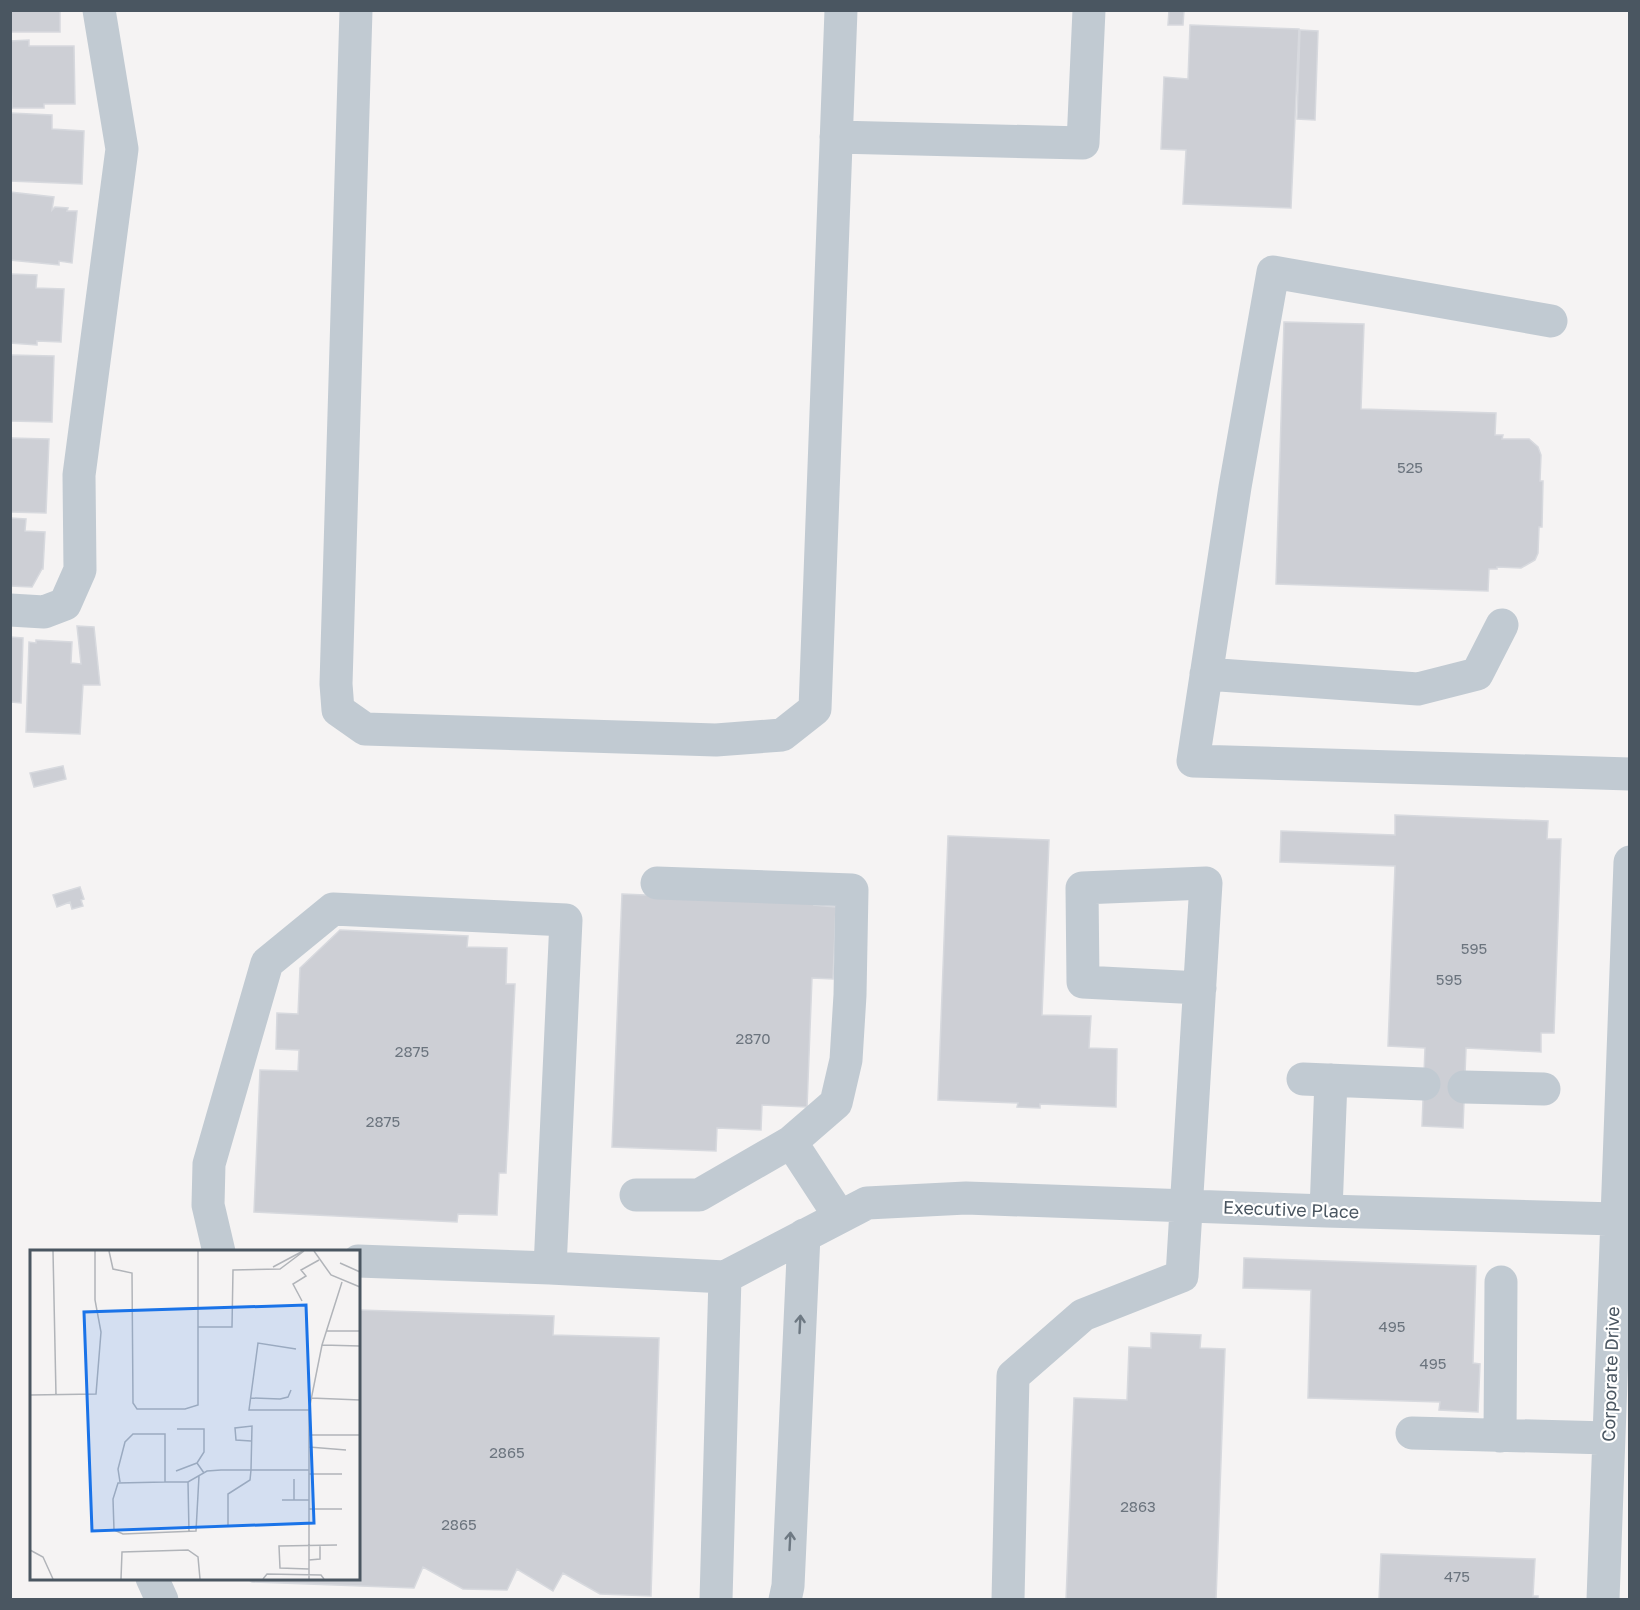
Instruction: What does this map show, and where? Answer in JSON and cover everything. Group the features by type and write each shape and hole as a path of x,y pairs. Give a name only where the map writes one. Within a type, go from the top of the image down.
{"street":[{"path":"10,610 44,612 65,604 80,570 79,475 122,149 99,10"},
{"path":"356,10 336,684 338,710 365,729 716,740 782,735 816,709 841,10"},
{"path":"836,137 1083,143 1089,10"},
{"path":"1551,321 1273,272 1235,487 1193,761 1629,774"},
{"path":"1206,674 1418,689 1477,674 1502,625"},
{"name":"Corporate Drive","path":"1603,1599 1618,1505 1608,1438 1620,1237 1629,862"},
{"path":"636,1195 699,1195 791,1142 836,1103 846,1060 852,890 657,883"},
{"path":"1008,1599 1014,1376 1083,1315 1182,1276 1188,1206 1206,883 1082,888 1083,982 1200,988"},
{"path":"219,1250 208,1205 209,1164 267,963 333,909 554,919 566,920 550,1268"},
{"path":"1326,1211 1317,1080 1424,1084"},
{"path":"1464,1087 1544,1089"},
{"path":"791,1142 840,1217"},
{"name":"Executive Place","path":"725,1277 867,1203 966,1198 1326,1211 1620,1237"},
{"path":"785,1599 788,1586 804,1235"},
{"path":"360,1261 725,1277 716,1599"},
{"path":"1500,1436 1501,1282"},
{"path":"1412,1433 1608,1438"},
{"path":"153,1580 162,1599"}],"building":[{"path":"10,10 60,10 60,32 10,32"},
{"path":"1169,10 1184,10 1183,25 1168,25"},
{"path":"1190,25 1299,29 1291,208 1183,204 1186,150 1161,149 1164,77 1188,79"},
{"path":"1300,30 1318,31 1315,120 1297,119"},
{"path":"29,40 29,46 74,46 75,104 44,104 44,108 12,108 10,41"},
{"path":"10,113 52,115 52,129 84,131 82,184 10,181"},
{"path":"10,192 54,197 52,210 55,207 77,211 72,263 59,261 59,265 10,260"},
{"path":"10,274 37,275 36,288 64,289 61,342 37,341 37,345 10,343"},
{"path":"1284,322 1364,324 1361,409 1496,413 1495,435 1503,435 1502,439 1529,439 1538,447 1541,455 1540,481 1543,481 1542,527 1539,527 1538,553 1535,560 1521,568 1489,569 1488,591 1276,584"},
{"path":"10,355 54,356 52,422 10,421"},
{"path":"10,438 49,439 46,513 10,512"},
{"path":"10,518 26,519 25,531 45,532 43,569 32,587 10,586"},
{"path":"77,626 94,627 100,685 83,685 80,734 26,732 29,642 36,643 36,640 72,642 71,663 81,664"},
{"path":"10,637 23,638 21,703 11,702 10,717"},
{"path":"63,766 66,779 34,787 30,773"},
{"path":"1395,815 1548,821 1547,839 1561,839 1554,1033 1541,1033 1541,1052 1466,1048 1463,1128 1422,1126 1425,1048 1388,1046 1395,866 1280,862 1281,831 1395,835"},
{"path":"948,836 1049,840 1042,1015 1091,1016 1089,1048 1117,1049 1116,1107 1040,1104 1040,1108 1017,1107 1018,1103 938,1100"},
{"path":"80,887 84,899 81,900 83,906 72,909 70,902 57,907 53,895"},
{"path":"622,894 815,902 814,905 836,907 833,979 812,978 807,1107 762,1105 761,1130 717,1128 716,1151 612,1147"},
{"path":"340,930 468,936 467,947 507,948 506,984 515,984 506,1173 499,1173 497,1215 458,1214 457,1222 254,1212 260,1070 298,1071 299,1050 276,1049 277,1013 298,1014 300,968"},
{"path":"1244,1258 1476,1266 1473,1363 1480,1364 1478,1412 1439,1410 1440,1402 1308,1398 1311,1290 1243,1288"},
{"path":"360,1310 554,1316 553,1335 659,1338 651,1596 600,1594 563,1573 553,1591 517,1569 507,1590 463,1589 423,1567 414,1588 252,1582 249,1580 360,1580"},
{"path":"1151,1333 1201,1335 1200,1348 1225,1349 1216,1600 1066,1600 1074,1398 1127,1400 1129,1347 1151,1348"},
{"path":"1381,1554 1535,1559 1533,1596 1538,1596 1538,1600 1379,1600"}]}
